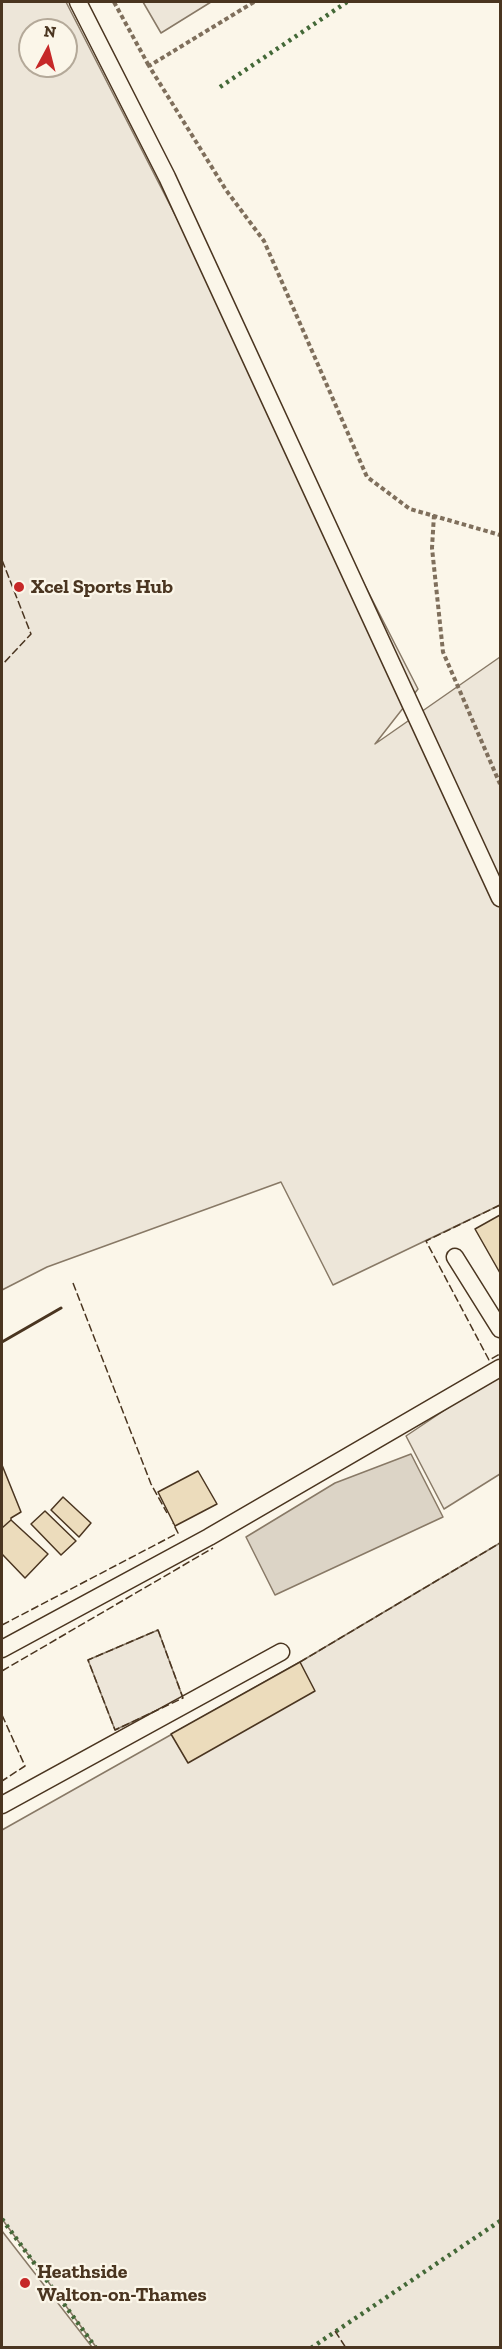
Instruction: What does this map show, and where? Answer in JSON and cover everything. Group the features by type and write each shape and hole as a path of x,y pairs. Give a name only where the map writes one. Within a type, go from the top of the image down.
{"lane":[{"path":"78,2 167,177 501,898"},
{"path":"455,1257 501,1329"},
{"path":"2,1649 209,1537 501,1368"},
{"path":"2,1804 281,1652"}],"path":[{"path":"114,2 150,66 226,190 264,241 367,477 410,509 501,535"},
{"path":"150,66 254,2"},
{"path":"434,516 432,548 443,652 501,784"}],"shaded area":[{"path":"2,2 66,2 74,18 18,18 18,78 78,78 78,25 418,689 375,744 500,657 500,1205 333,1285 281,1182 47,1267 2,1290"},
{"path":"143,2 211,2 161,33"},
{"path":"500,1373 500,1474 444,1509 406,1436"},
{"path":"411,1454 443,1517 275,1595 246,1537 335,1483"},
{"path":"500,1543 500,2347 96,2347 2,2219 2,1830 300,1662"},
{"path":"158,1630 183,1698 115,1730 88,1660"},
{"name":"Heathside Walton-on-Thames","path":"2,2231 92,2347 2,2347"}],"building":[{"path":"500,1215 500,1273 475,1229"},
{"path":"2,1465 21,1512 11,1518 2,1528"},
{"path":"198,1471 217,1504 175,1526 158,1492"},
{"path":"63,1497 91,1523 79,1537 51,1510"},
{"path":"45,1511 76,1541 61,1555 31,1524"},
{"path":"11,1520 48,1554 25,1578 2,1554 2,1528"},
{"path":"300,1662 315,1691 188,1763 171,1734"}],"hedge":[{"path":"220,87 347,2"},
{"path":"2,2219 96,2348"},
{"path":"311,2348 500,2221"}],"fence":[{"path":"2,560 31,634 2,665"},
{"path":"500,1205 426,1241 489,1360 500,1354"},
{"path":"73,1283 151,1484 167,1513"},
{"path":"2,1625 178,1533 173,1523"},
{"path":"300,1662 500,1543"},
{"path":"2,1671 213,1548"},
{"path":"158,1630 183,1698 115,1730 88,1660 158,1630"},
{"path":"2,1715 25,1766 2,1781"},
{"path":"335,2331 346,2348"}],"wall":[{"path":"2,1342 61,1308"}],"place":[{"name":"Xcel Sports Hub","path":"19,587"},
{"name":"Heathside Walton-on-Thames","path":"25,2283"}]}
